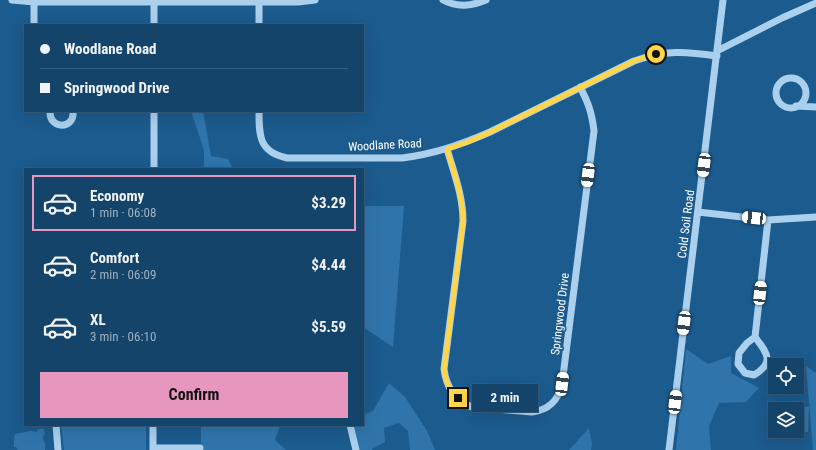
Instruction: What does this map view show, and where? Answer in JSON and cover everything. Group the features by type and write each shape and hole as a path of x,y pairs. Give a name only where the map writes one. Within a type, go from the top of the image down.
{"street":[{"path":"12,0 34,2 298,2 315,0"},
{"path":"443,0 458,6 467,6 486,0"},
{"name":"Cold Soil Road","path":"669,450 724,0"},
{"path":"154,1 154,24"},
{"path":"259,1 259,24"},
{"path":"34,2 34,24"},
{"path":"717,53 782,18 816,3"},
{"name":"Woodlane Road","path":"259,112 260,137 268,149 280,157 402,158 420,156 468,142 634,61 648,56 678,52 717,53"},
{"path":"796,106 804,100 806,95 804,85 795,78 785,79 776,91 782,104 791,107 816,107"},
{"name":"Springwood Drive","path":"447,149 463,210 463,222 444,369 448,386 458,398 464,403 472,406 532,412 540,411 553,403 558,398 561,391 594,131 590,108 580,87"},
{"path":"50,112 52,121 59,125 63,125 73,118 73,112"},
{"path":"154,112 154,168"},
{"path":"698,212 768,220 816,217"},
{"path":"755,337 747,343 739,353 738,364 745,373 754,375 762,370 767,362 767,355 755,337 768,220"},
{"path":"56,426 58,450"},
{"path":"153,426 153,449 200,448"},
{"path":"351,429 356,450"}],"shaded area":[{"path":"191,112 203,112 211,156 228,159 232,168 204,168 204,150"},
{"path":"364,206 404,206 393,347 364,328"},
{"path":"686,349 708,364 731,356 731,373 759,388 746,402 719,403 709,426 711,450 676,450"},
{"path":"806,366 816,373 816,450 813,450"},
{"path":"389,383 405,397 427,431 435,450 410,450 408,431 399,423 384,428 385,442 372,450 358,450 352,426 364,426 364,415 373,411"},
{"path":"804,407 809,407 808,432 804,432"},
{"path":"61,426 146,426 146,450 64,450"},
{"path":"201,426 280,426 275,440 286,450 201,450"},
{"path":"43,428 45,433 43,438 45,450 17,450 18,448 14,447 15,434 31,431 37,432 37,430"},
{"path":"589,428 592,443 591,450 569,450"}],"route":[{"path":"458,398 448,386 444,369 463,222 463,210 447,149 468,142 490,132 634,61 656,54"}]}
